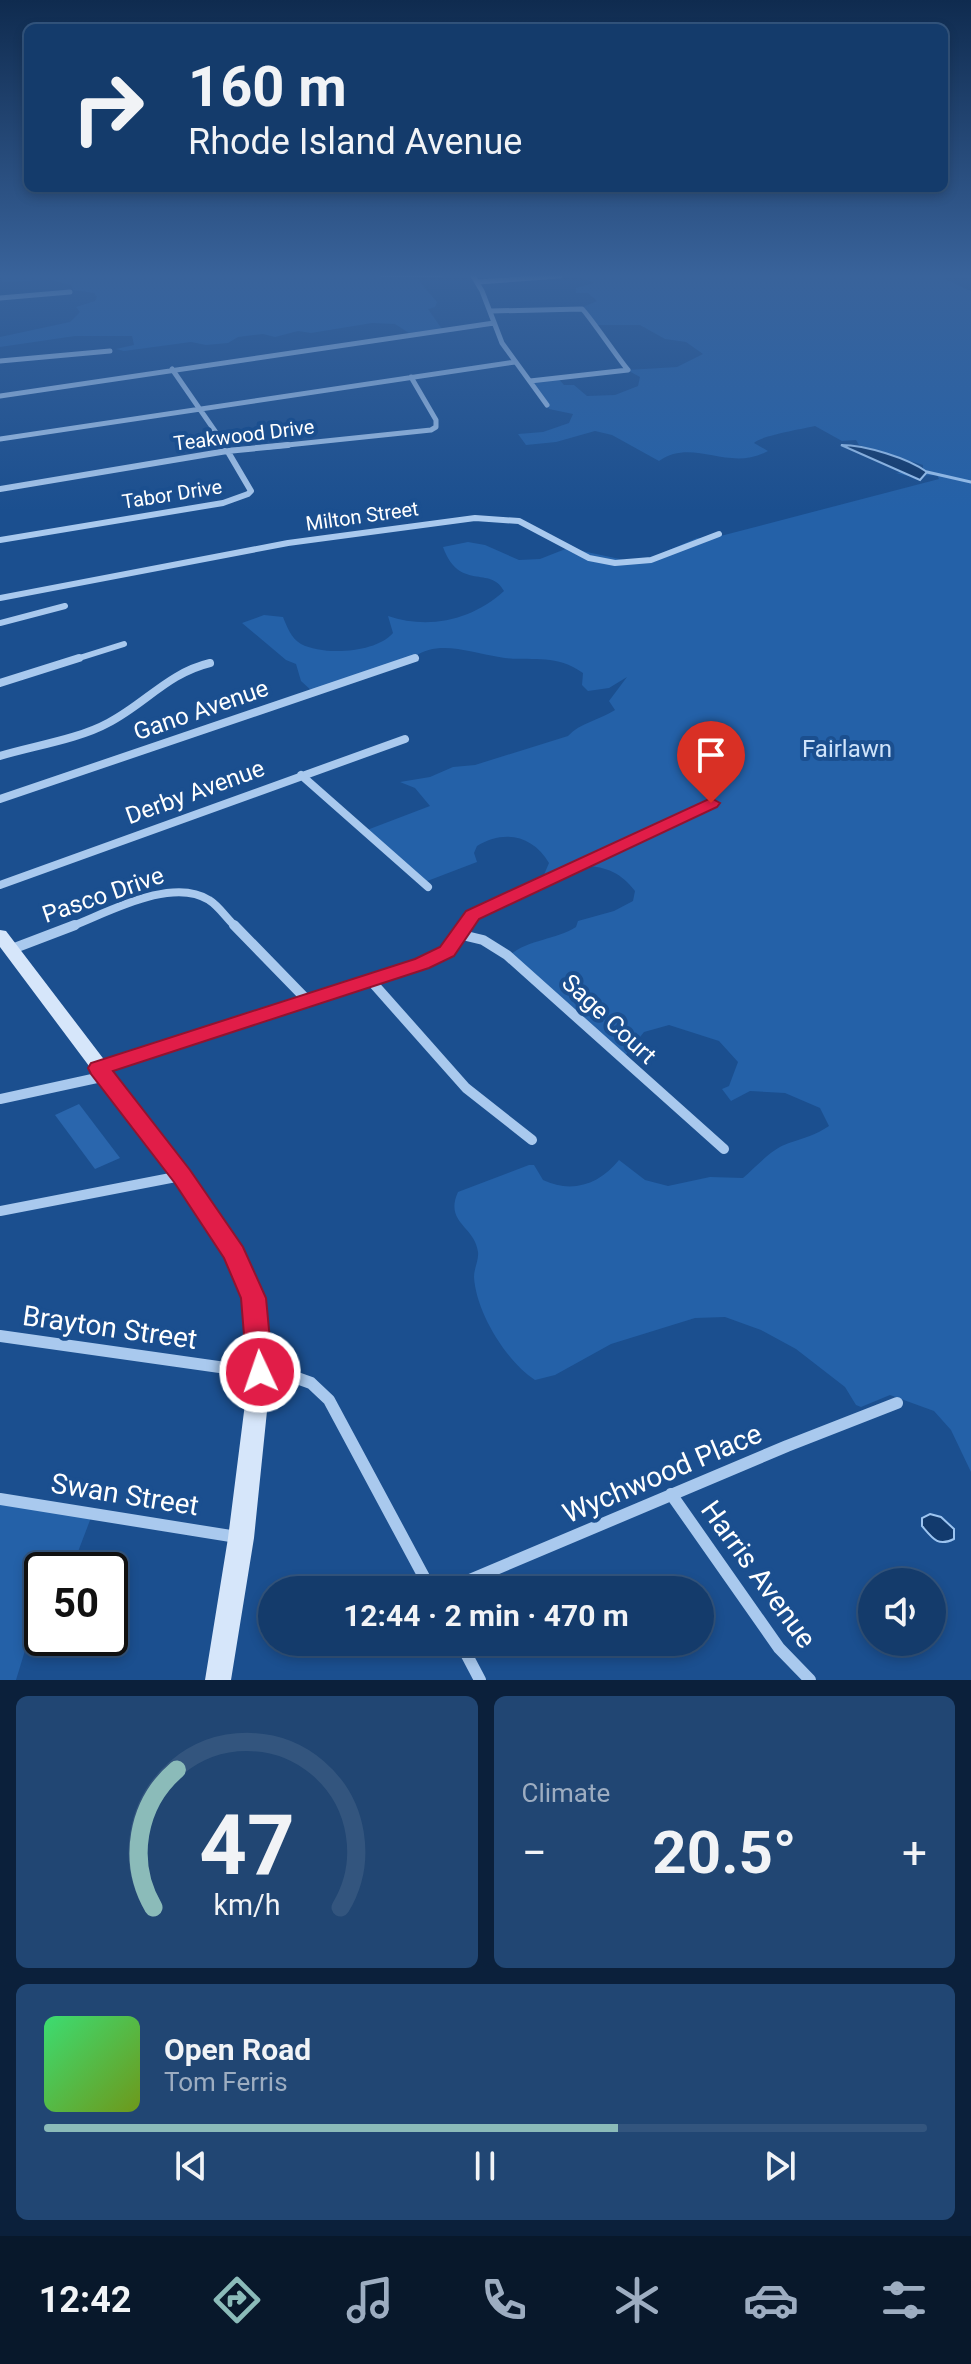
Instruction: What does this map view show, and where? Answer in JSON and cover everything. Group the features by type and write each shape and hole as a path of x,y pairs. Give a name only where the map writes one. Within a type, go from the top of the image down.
{"main road":[{"path":"6,942 182,1176 234,1254 254,1298 260,1372 241,1538 218,1680"}],"street":[{"path":"0,361 73,354"},
{"path":"0,396 274,354"},
{"path":"511,354 547,405"},
{"path":"530,381 628,370 616,354"},
{"path":"0,439 515,362"},
{"name":"Tabor Drive","path":"0,540 239,499 251,491 172,369"},
{"name":"Teakwood Drive","path":"0,489 227,451 431,430 436,427 436,420 411,377"},
{"name":"Milton Street","path":"0,598 300,540 475,518 519,521 589,558 615,563 651,560 719,534"},
{"path":"0,623 65,606"},
{"path":"0,683 124,644"},
{"name":"Gano Avenue","path":"0,799 415,658"},
{"path":"0,756 105,725 119,718 178,671 210,663"},
{"name":"Derby Avenue","path":"0,885 405,739"},
{"path":"301,775 428,887"},
{"path":"0,1099 102,1072 372,982 447,951 473,915 711,803"},
{"name":"Pasco Drive","path":"6,942 161,893 183,890 209,900 308,1001"},
{"name":"Sage Court","path":"458,934 483,940 507,955 724,1149"},
{"path":"372,982 466,1088 532,1140"},
{"path":"0,1211 182,1176"},
{"name":"Brayton Street","path":"0,1336 260,1372 311,1383 329,1400 423,1576"},
{"name":"Wychwood Place","path":"479,1576 897,1403"},
{"name":"Harris Avenue","path":"671,1494 779,1648 810,1680"},
{"name":"Swan Street","path":"0,1499 241,1538"},
{"path":"467,1656 480,1680"}],"green space":[{"name":"Fairlawn","path":"702,354 971,354 971,1472 951,1430 934,1411 890,1395 861,1407 856,1405 845,1387 796,1349 761,1330 725,1317 695,1318 611,1344 555,1375 535,1380 514,1361 494,1334 480,1305 474,1277 478,1252 472,1236 457,1218 455,1202 458,1192 529,1165 534,1165 543,1180 575,1186 594,1181 619,1160 645,1180 668,1186 710,1177 743,1178 776,1149 829,1126 820,1108 785,1093 750,1091 731,1101 722,1089 729,1086 738,1062 719,1041 669,1025 644,1032 624,1057 510,955 576,927 578,921 614,911 633,901 635,891 615,873 580,866 543,877 549,863 542,854 527,841 508,837 477,846 474,853 477,862 422,883 367,830 430,806 415,788 400,782 430,777 453,767 475,765 568,736 615,710 609,701 627,677 609,688 588,691 582,685 583,673 562,662 511,659 444,648 424,652 313,692 301,681 296,664 286,660 242,623 264,615 283,617 292,635 311,648 336,651 362,648 375,645 393,633 388,616 419,622 449,620 478,609 504,591 491,579 457,569 443,547 468,542 485,545 519,560 540,559 568,548 629,561 653,557 697,538 709,539 939,479 937,475 908,476 896,473 923,469 923,465 859,445 856,440 842,441 815,426 758,440 754,443 768,451 753,457 725,458 685,452 659,461 612,435 595,431 556,442 526,445 518,434 543,432 569,423 573,414 549,409 529,380 557,377 564,385 574,385 587,396 615,395 638,386 640,377 627,370 677,367"},
{"path":"0,1496 92,1515 78,1552 24,1552 24,1654 16,1680 0,1680"}],"shaded area":[{"path":"841,445 886,453 927,472 920,480"},
{"path":"930,1514 941,1517 954,1529 954,1539 940,1542 929,1535 922,1526 922,1518"}],"building":[{"path":"79,1104 120,1158 95,1169 55,1115"}],"waterway":[{"path":"927,472 971,482"}],"route":[{"path":"260,1372 254,1298 234,1254 182,1176 99,1068 422,964 447,951 473,915 711,803"}]}
